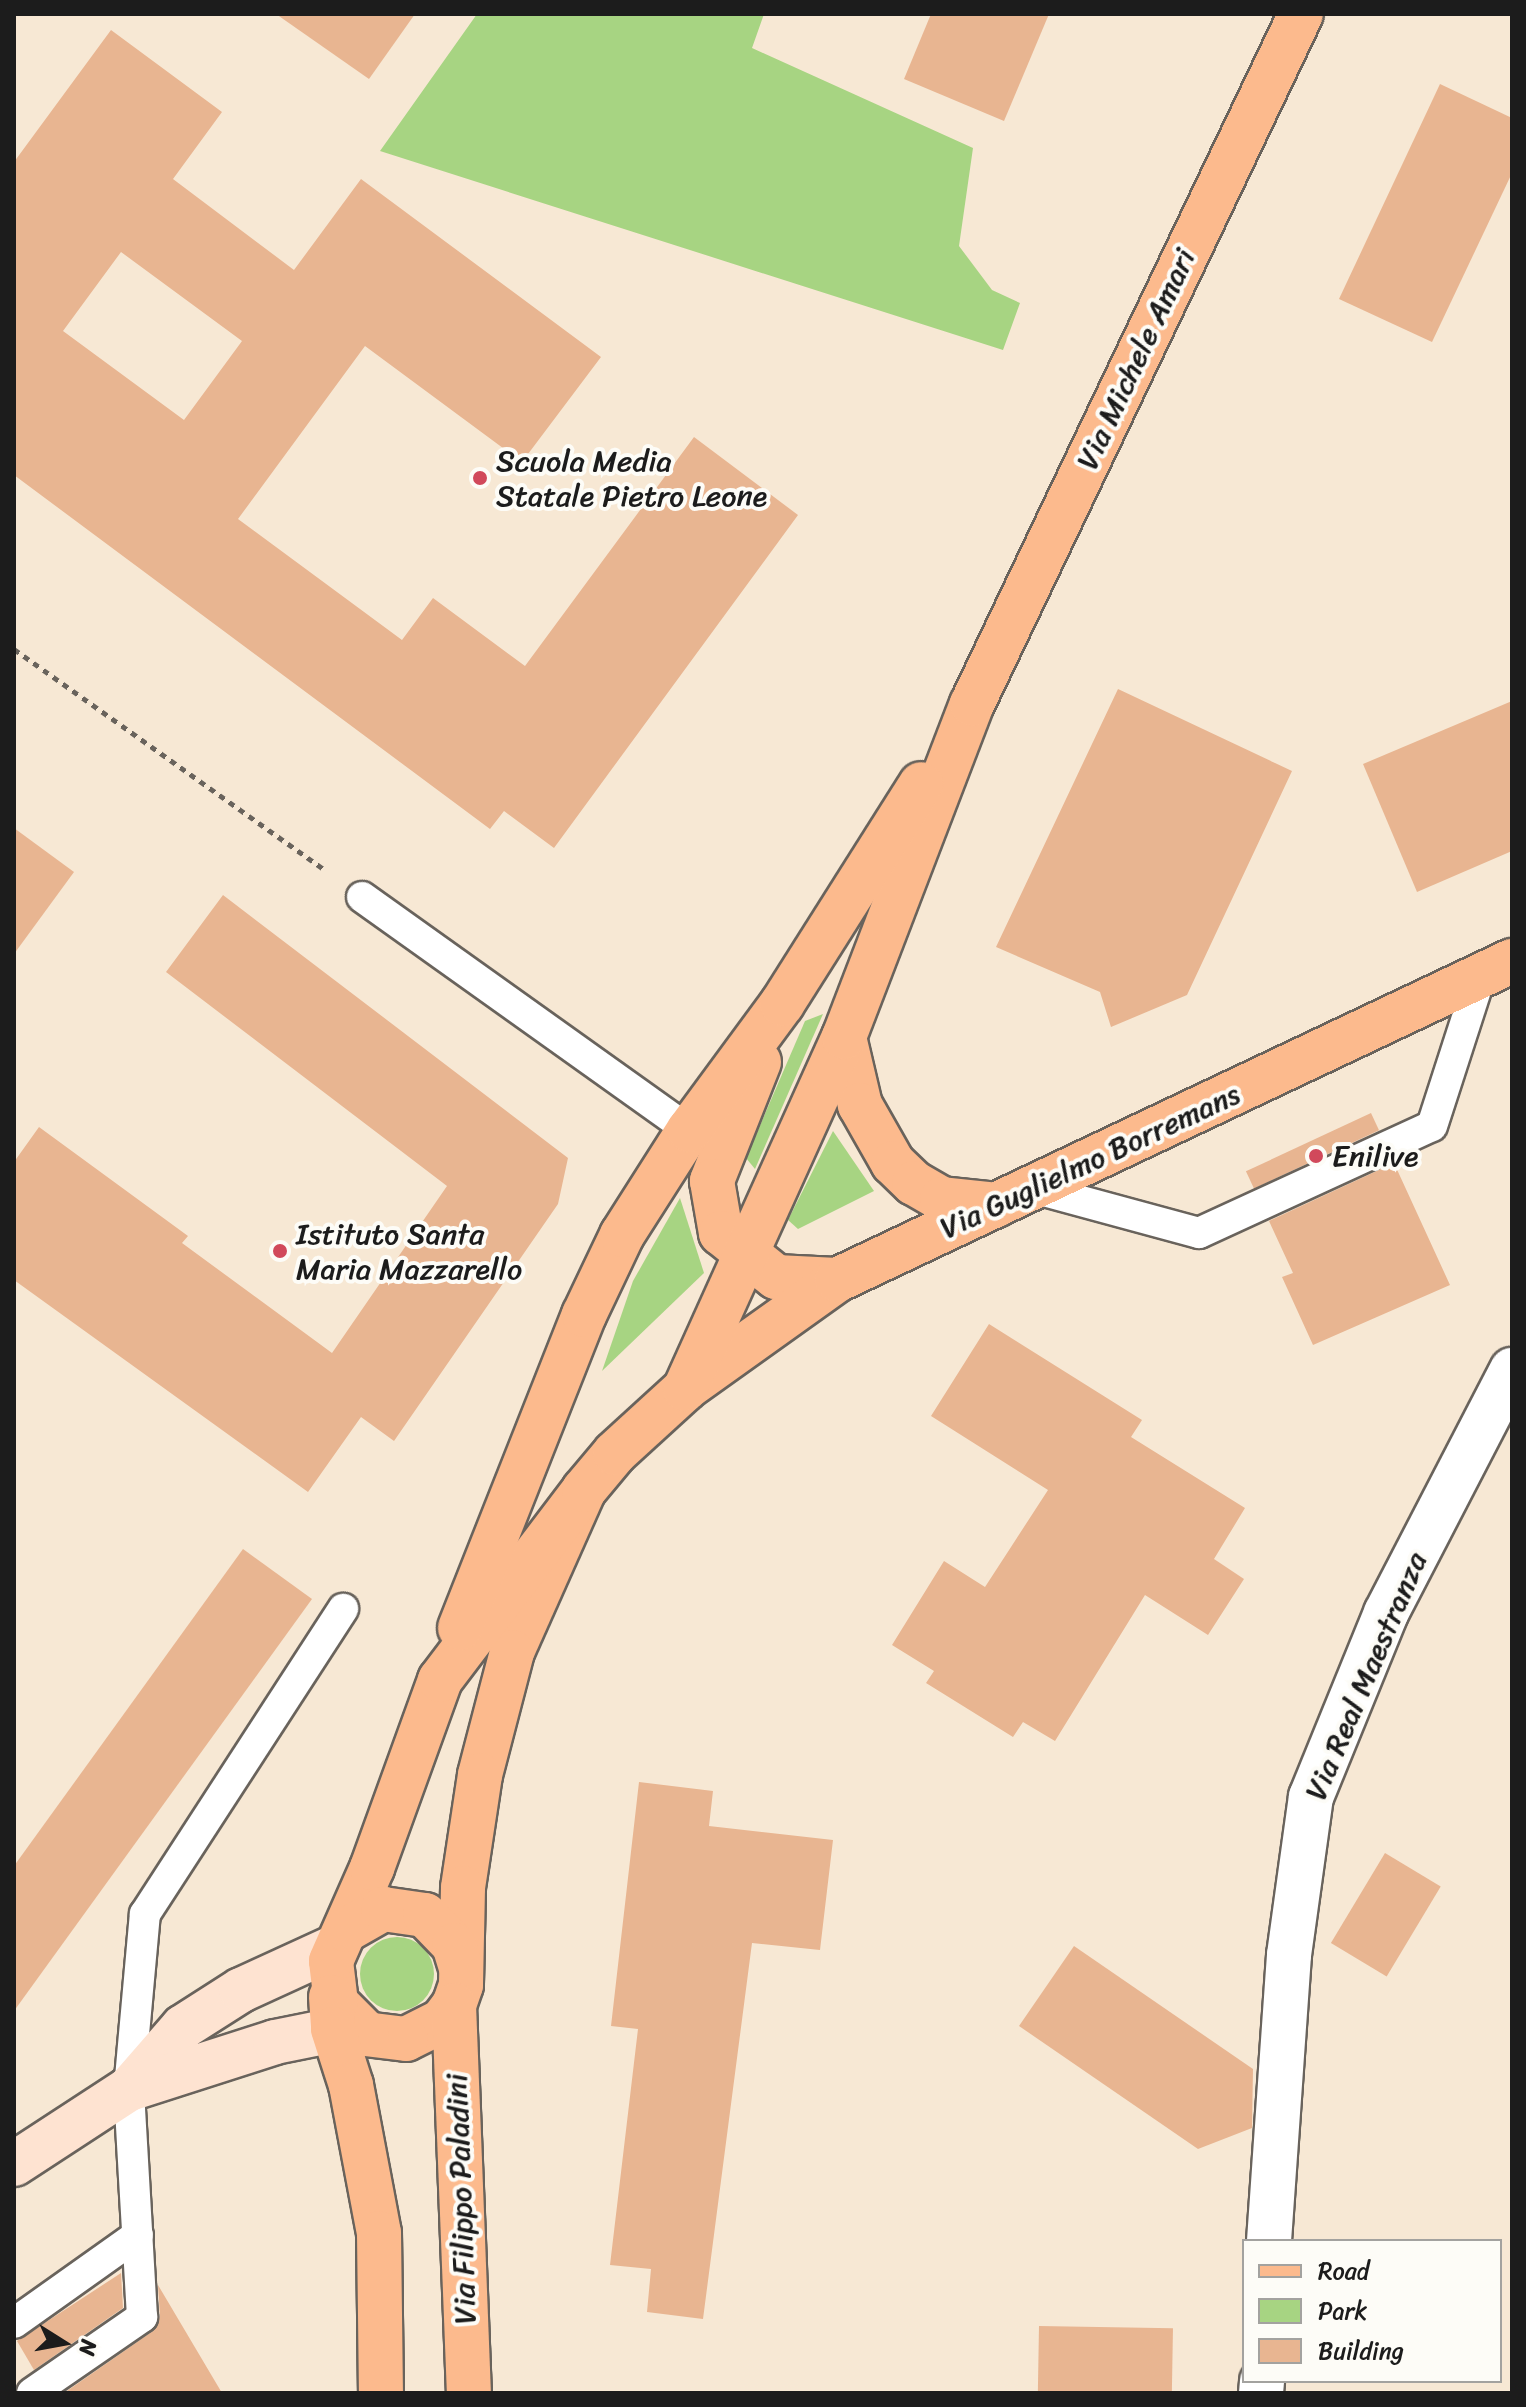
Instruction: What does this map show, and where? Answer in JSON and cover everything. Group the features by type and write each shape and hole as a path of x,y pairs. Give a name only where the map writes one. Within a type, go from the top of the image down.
{"main road":[{"name":"Via Michele Amari","path":"972,704 1301,14"},
{"path":"381,2393 379,2233 351,2085 337,1951 584,1315 622,1235 689,1130 782,1004 972,704"},
{"path":"685,1389 844,1037 972,704"},
{"name":"Via Guglielmo Borremans","path":"584,1490 615,1453 685,1389 837,1280 1496,969"},
{"path":"782,1004 712,1181 721,1233 743,1255 776,1277 837,1280"},
{"path":"844,1037 860,1105 893,1163 914,1183 942,1199 1015,1197"},
{"path":"440,1680 584,1490"},
{"name":"Via Filippo Paladini","path":"469,2393 457,1985 463,1888 480,1775 512,1652 584,1490"},
{"path":"14,2164 129,2089 215,2059 343,2028 386,2040 406,2039 442,2021 457,1985 454,1945 425,1915 383,1909 337,1951 241,1990 183,2027 129,2089"}],"street":[{"name":"Via Real Maestranza","path":"1269,2239 1289,1955 1311,1797 1386,1613 1512,1370"}],"lane":[{"path":"362,897 689,1130"},
{"path":"1015,1197 1199,1233 1432,1126 1496,969"},
{"path":"32,2393 142,2317 129,2089 145,1914 343,1609"},
{"path":"14,2323 138,2235"},
{"path":"14,2389 19,2393"}],"path":[{"path":"14,649 362,897"}],"green space":[{"path":"477,14 764,14 752,48 973,148 959,246 992,290 1020,303 1003,350 380,151"},
{"path":"823,1014 755,1169 746,1158 805,1021"},
{"path":"833,1131 874,1191 798,1229 788,1220"},
{"path":"680,1198 704,1273 602,1371 633,1281"},
{"path":"397,1937 418,1943 428,1953 434,1974 428,1995 418,2005 397,2011 376,2005 366,1995 360,1974 366,1953 376,1943"}],"building":[{"path":"276,14 415,14 369,79"},
{"path":"931,14 1049,14 1004,121 904,79"},
{"path":"111,30 222,112 173,179 294,270 361,179 601,357 522,462 365,346 238,519 402,640 433,598 525,666 694,437 798,515 554,848 504,811 490,829 14,475 14,162","holes":["121,252 242,341 184,420 63,331"]},
{"path":"1440,84 1512,118 1512,173 1432,342 1339,299"},
{"path":"1118,689 1292,771 1187,995 1111,1027 1100,992 996,947"},
{"path":"1512,701 1512,851 1417,892 1363,764"},
{"path":"14,828 74,872 14,954"},
{"path":"223,895 568,1158 558,1204 394,1441 361,1417 308,1492 14,1280 14,1162 39,1127 188,1236 182,1243 332,1353 447,1186 166,972"},
{"path":"1371,1113 1379,1130 1254,1189 1246,1171"},
{"path":"1394,1163 1450,1285 1313,1345 1282,1277 1293,1273 1269,1221"},
{"path":"989,1324 1142,1420 1131,1437 1245,1508 1214,1559 1244,1579 1208,1635 1145,1595 1055,1741 1023,1722 1013,1737 926,1683 934,1671 892,1645 944,1561 985,1587 1048,1490 931,1416"},
{"path":"243,1549 312,1599 14,2011 14,1866"},
{"path":"639,1782 713,1791 709,1826 833,1840 820,1950 752,1943 703,2319 647,2312 651,2269 610,2265 638,2029 611,2026"},
{"path":"1385,1853 1441,1886 1387,1976 1331,1943"},
{"path":"1074,1946 1253,2069 1252,2128 1198,2149 1019,2026"},
{"path":"121,2273 123,2308 34,2370 17,2341"},
{"path":"158,2285 222,2393 64,2393 153,2331 160,2317"},
{"path":"1039,2326 1173,2328 1172,2393 1038,2393"}],"place":[{"name":"Scuola Media Statale Pietro Leone","path":"480,478"},
{"name":"Enilive","path":"1316,1156"},
{"name":"Istituto Santa Maria Mazzarello","path":"280,1251"}]}
